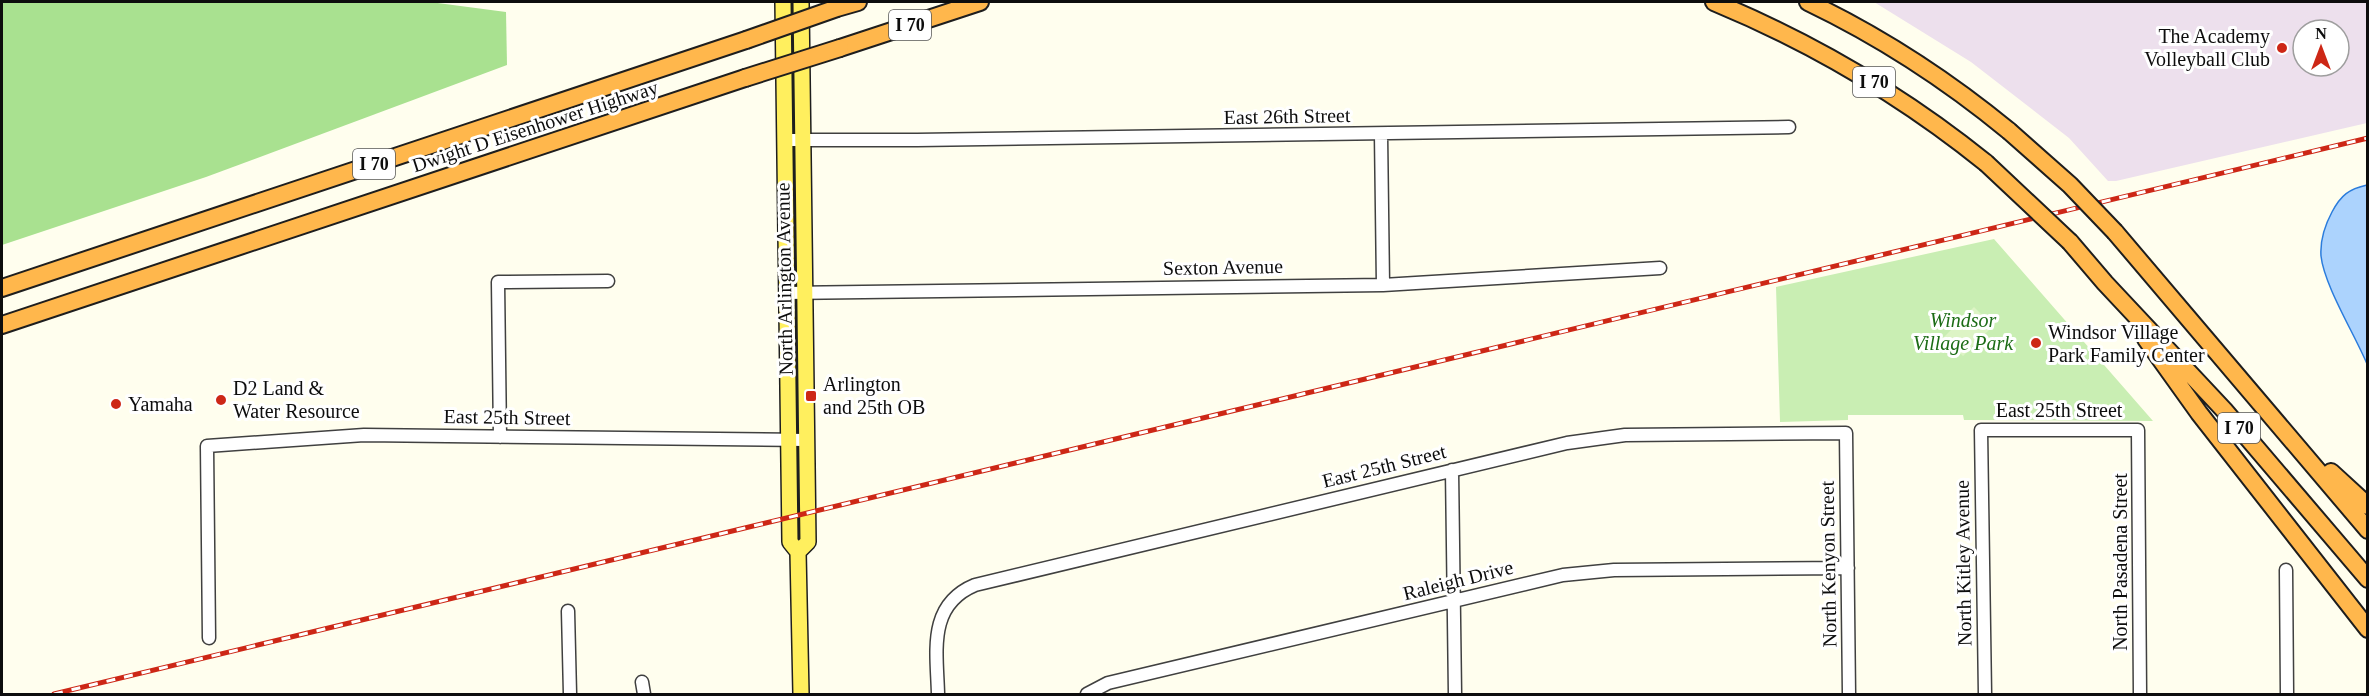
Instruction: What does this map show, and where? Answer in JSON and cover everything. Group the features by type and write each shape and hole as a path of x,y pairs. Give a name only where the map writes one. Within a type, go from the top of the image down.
{"highway":[{"name":"Dwight D Eisenhower Highway","path":"2,288 858,2"},
{"name":"Dwight D Eisenhower Highway","path":"2,325 980,2"},
{"name":"I 70","path":"1714,2 1804,42 1855,71 1928,118 1986,163 2070,242 2105,283 2224,410 2367,579"},
{"name":"I 70","path":"1808,2 1911,60 1962,95 2009,131 2070,185 2115,232 2285,430 2367,530"},
{"path":"2105,283 2199,413 2367,629"},
{"path":"2285,430 2367,506"}],"main road":[{"name":"North Arlington Avenue","path":"783,2 789,542 798,552 801,694"},
{"name":"North Arlington Avenue","path":"798,552 808,542 801,2"}],"street":[{"name":"East 26th Street","path":"785,140 1789,127"},
{"path":"1381,134 1383,285"},
{"name":"Sexton Avenue","path":"786,293 1383,285 1660,268"},
{"path":"500,437 498,282 608,281"},
{"name":"East 25th Street","path":"1981,430 2138,430"},
{"name":"North Kitley Avenue","path":"1981,430 1985,694"},
{"name":"North Pasadena Street","path":"2138,430 2140,694"},
{"name":"East 25th Street","path":"938,694 937,633 947,606 961,592 975,585 1567,442 1616,436 1846,433"},
{"name":"North Kenyon Street","path":"1846,433 1850,694"},
{"name":"East 25th Street","path":"208,638 207,446 364,435 806,440"},
{"path":"1452,470 1455,694"},
{"name":"Raleigh Drive","path":"1086,694 1108,683 1545,578 1591,572 1848,568"},
{"path":"2286,570 2287,694"},
{"path":"568,611 570,694"}],"shaded area":[{"path":"1874,2 2367,2 2367,123 2116,181 2108,181 2069,138 1971,62"}],"green space":[{"path":"2,2 430,2 506,12 507,65 206,177 2,245"},
{"name":"Windsor Village Park","path":"1994,239 2153,421 1964,420 1963,415 1848,415 1848,420 1780,422 1776,287"},
{"path":"1974,307 1993,326 1963,356 1944,337"}],"water":[{"path":"2368,185 2367,364 2328,281 2323,268 2321,250 2325,228 2339,201 2350,191"}],"railway":[{"path":"54,694 2368,138"}],"place":[{"name":"The Academy Volleyball Club","path":"2282,48"},
{"name":"Windsor Village Park Family Center","path":"2036,343"},
{"name":"Arlington and 25th OB","path":"811,396"},
{"name":"D2 Land & Water Resource","path":"221,400"},
{"name":"Yamaha","path":"116,404"}]}
